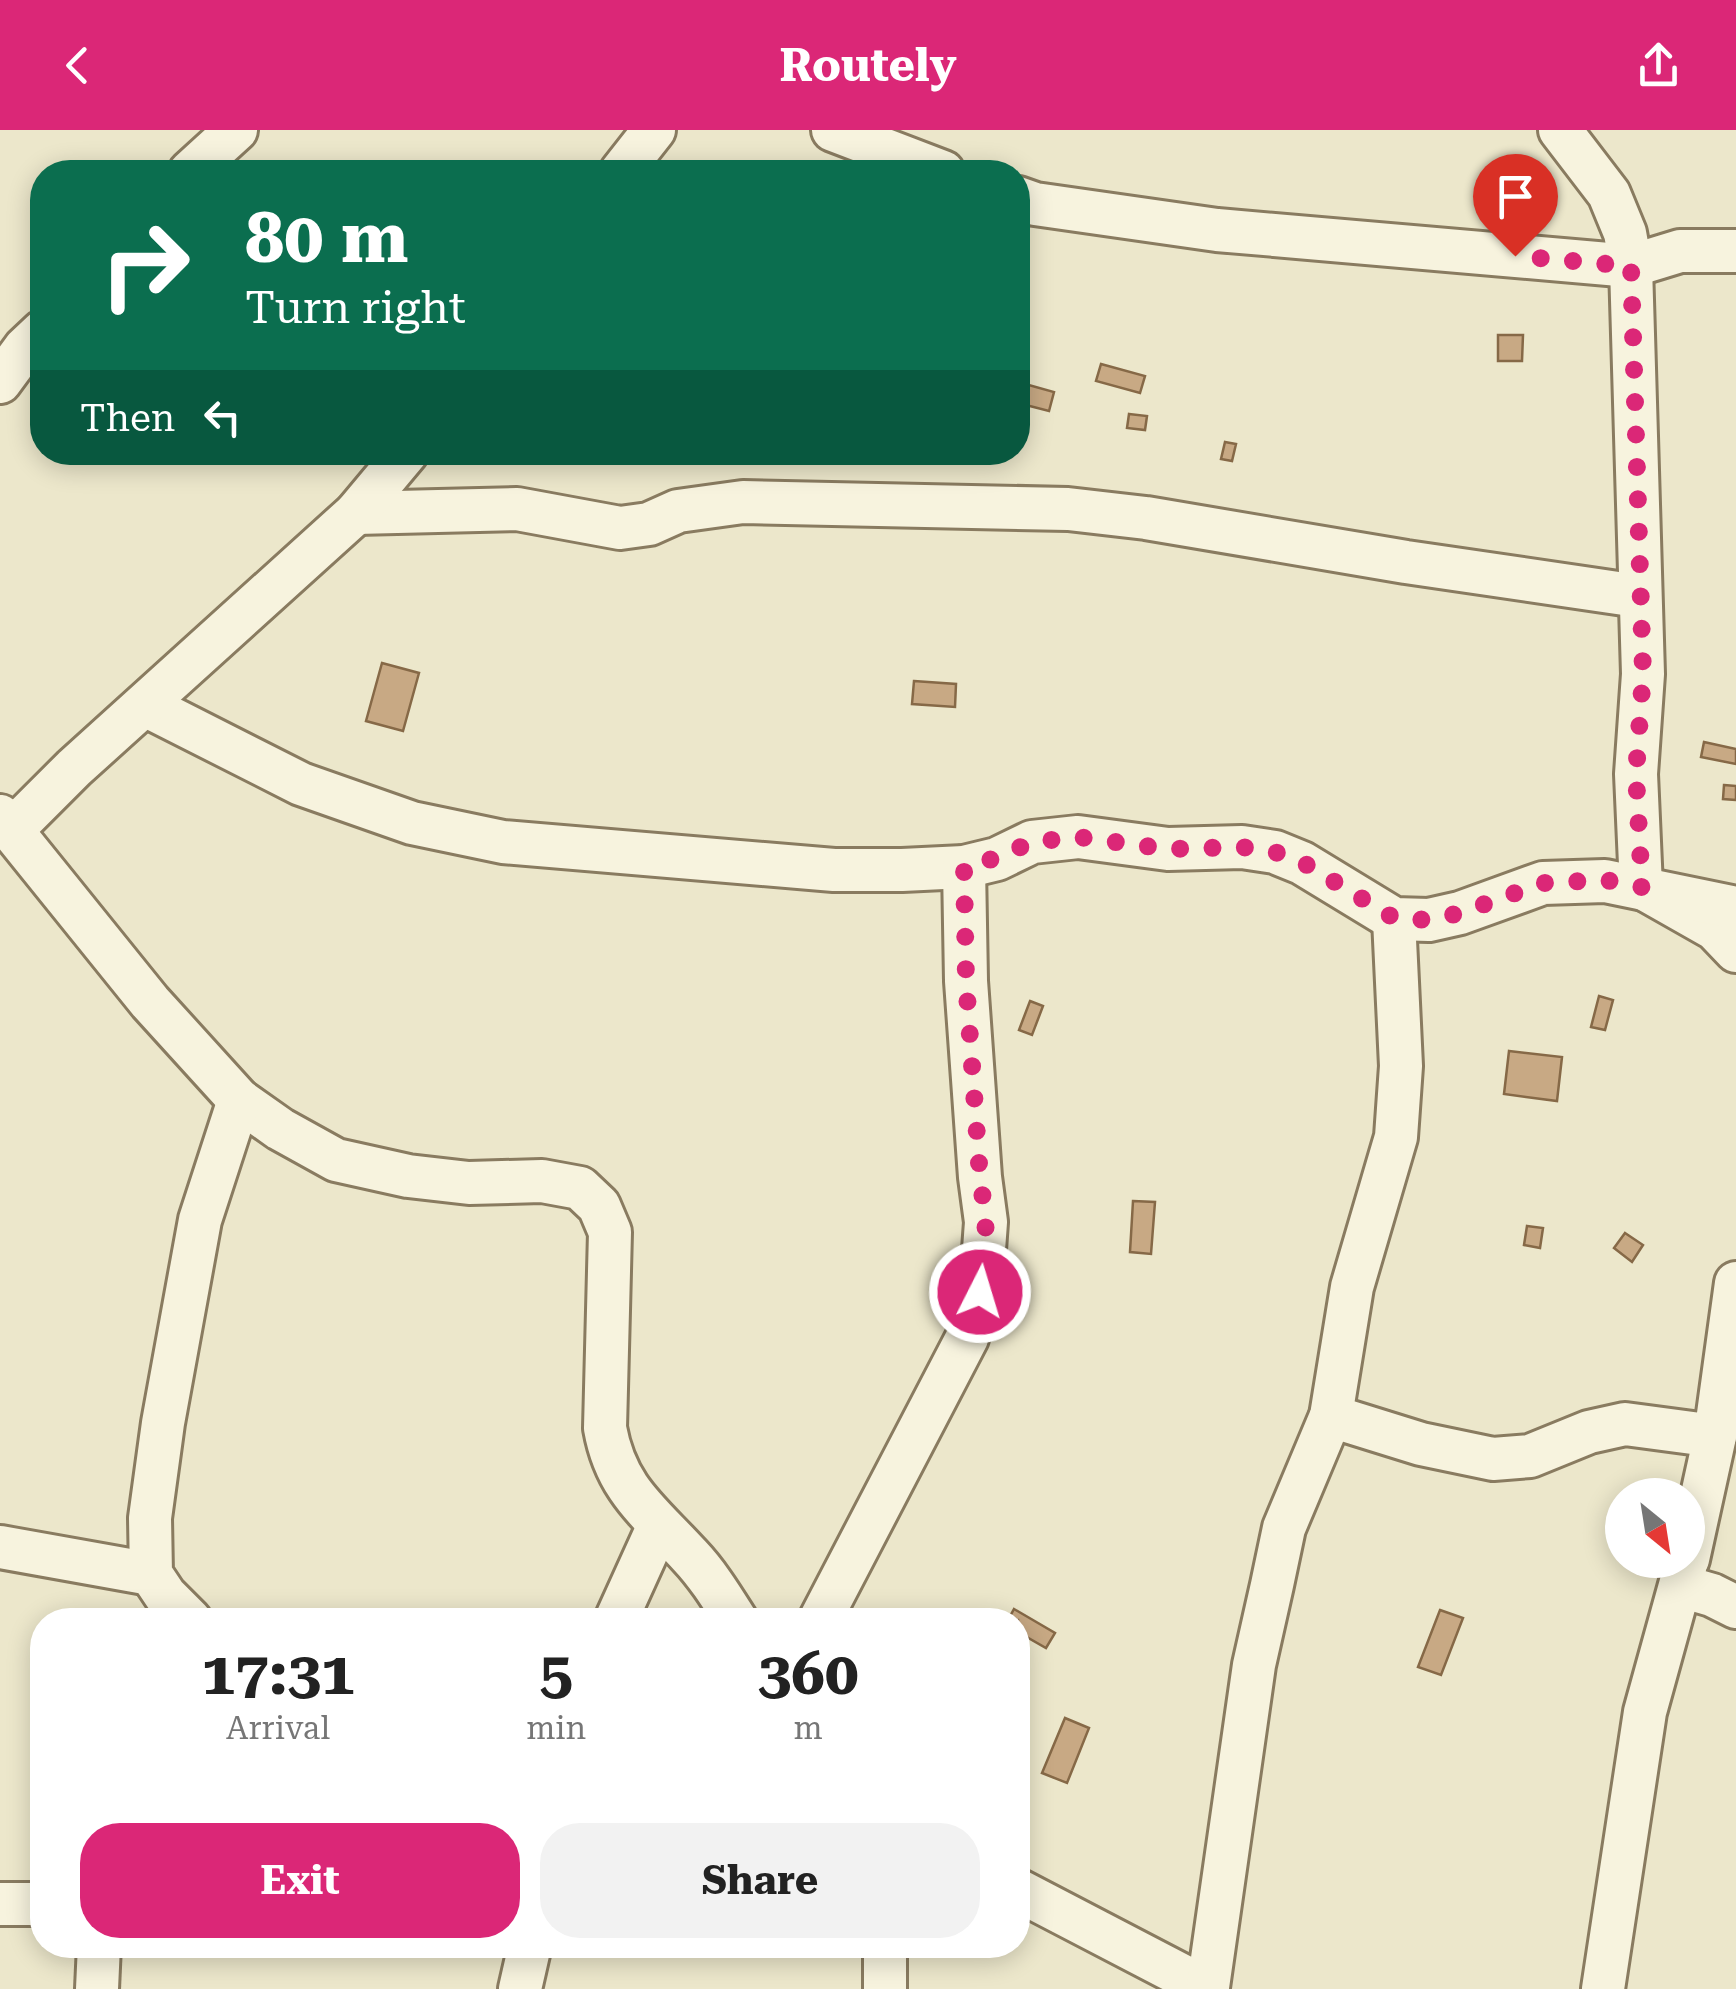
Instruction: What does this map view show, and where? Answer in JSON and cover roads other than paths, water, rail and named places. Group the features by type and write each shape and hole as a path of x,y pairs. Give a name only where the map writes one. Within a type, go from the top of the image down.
{"street":[{"path":"203,160 236,130"},
{"path":"630,160 654,130"},
{"path":"833,130 912,160"},
{"path":"1560,130 1610,194 1625,233 1631,266 1643,674 1636,774 1642,887"},
{"path":"1030,202 1217,230 1631,266 1680,252 1736,251"},
{"path":"0,382 30,344"},
{"path":"397,465 356,513 74,768 6,823 150,1002 239,1100 280,1129 336,1160 408,1176 454,1181 542,1181 580,1188 599,1206 610,1232 605,1428 610,1456 621,1480 692,1558 727,1608"},
{"path":"356,513 517,509 620,528 649,524 678,511 744,502 1068,509 1638,596"},
{"path":"145,705 301,784 412,823 503,842 834,870 964,867 1032,842 1078,837 1168,849 1242,847 1275,852 1302,862 1394,918 1429,920 1543,883 1605,880 1736,908"},
{"path":"826,1608 967,1338 980,1292 986,1222 966,981 964,867"},
{"path":"1642,887 1715,929 1736,950"},
{"path":"1030,1896 1208,1988 1254,1665 1284,1528 1330,1416 1352,1287 1396,1137 1402,1066 1394,918"},
{"path":"178,1608 151,1574 152,1499 200,1220 239,1100"},
{"path":"1705,1480 1715,1436 1736,1284"},
{"path":"1330,1416 1421,1444 1493,1459 1530,1456 1588,1432 1626,1424 1715,1436"},
{"path":"621,1608 659,1525"},
{"path":"0,1548 151,1574"},
{"path":"1602,1989 1645,1712 1682,1578"},
{"path":"1695,1578 1712,1595 1736,1607"},
{"path":"0,1904 30,1904"},
{"path":"97,1989 99,1958"},
{"path":"520,1989 527,1958"},
{"path":"885,1958 885,1989"}]}
